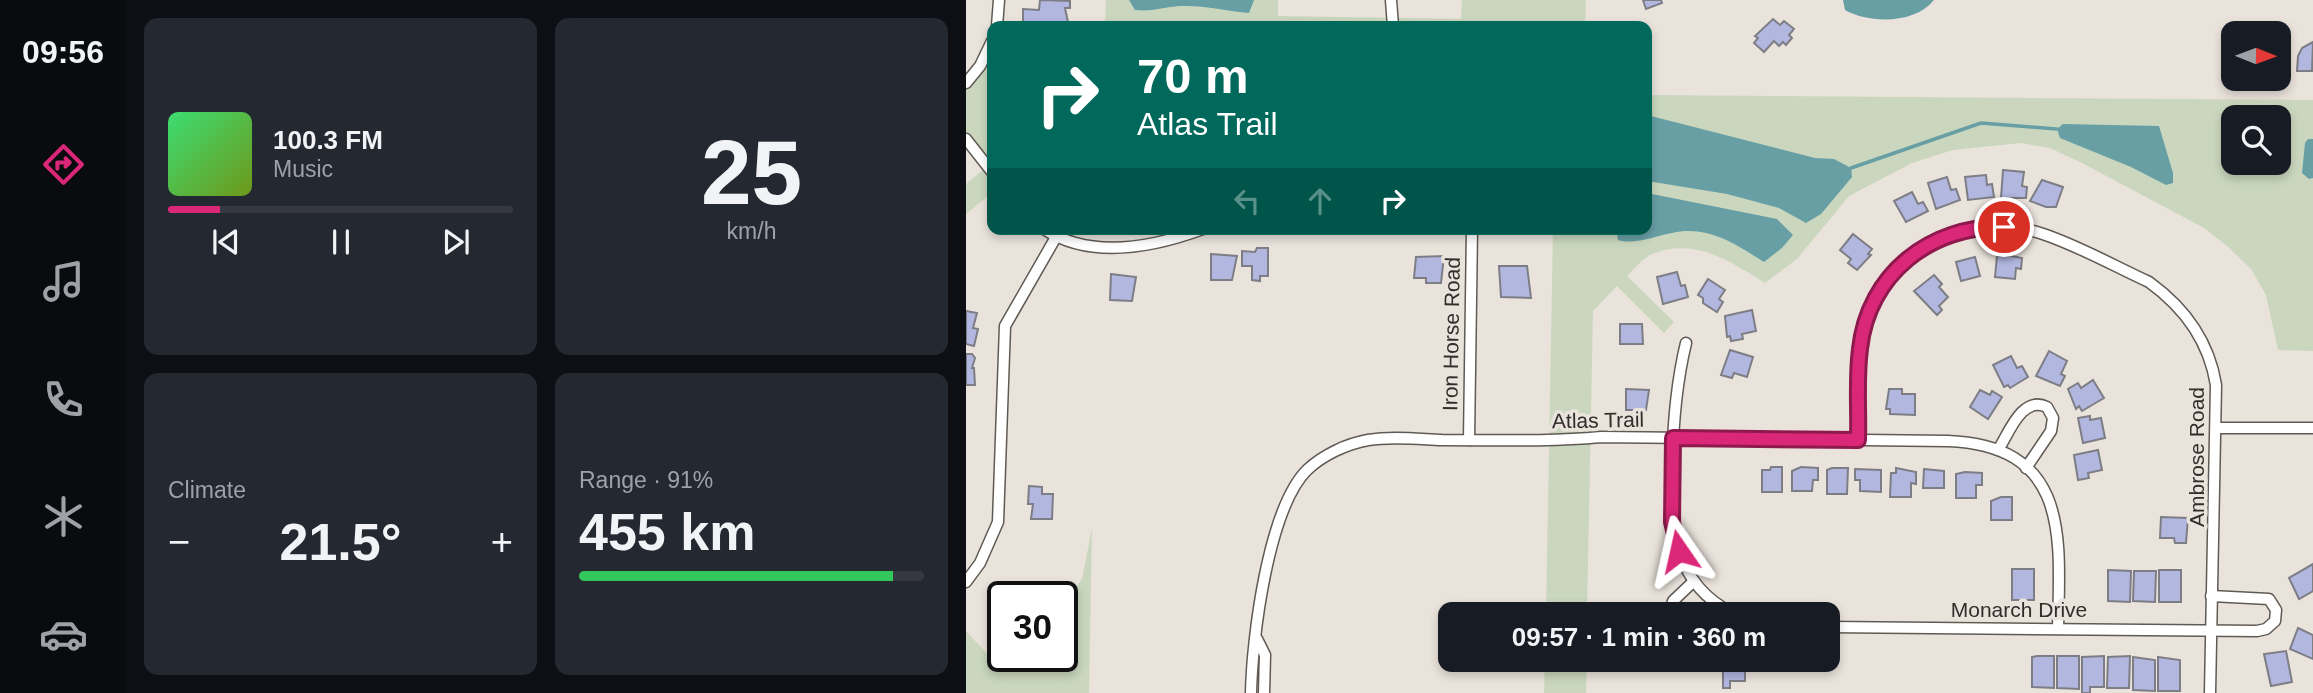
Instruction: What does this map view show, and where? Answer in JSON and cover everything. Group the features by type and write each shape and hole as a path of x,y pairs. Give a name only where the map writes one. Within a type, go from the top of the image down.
{"street":[{"path":"997,21 999,0"},
{"path":"1391,0 1393,21"},
{"path":"966,83 980,66 987,51"},
{"path":"966,139 987,166"},
{"name":"Ambrose Road","path":"1858,440 1860,350 1869,310 1877,293 1899,265 1928,244 1959,231 1989,226 2019,228 2043,234 2149,282 2164,292 2185,313 2210,356 2216,385 2217,428 2209,630 2210,693"},
{"path":"1053,235 1093,245 1139,247 1182,235"},
{"name":"Iron Horse Road","path":"1469,440 1472,235"},
{"path":"966,582 985,554 998,522 1005,326 1056,237"},
{"path":"1686,343 1675,397 1672,522 1679,551 1694,581 1714,602"},
{"path":"1998,450 2025,408 2036,404 2047,407 2053,418 2051,430 2026,468"},
{"path":"2217,428 2313,428"},
{"name":"Atlas Trail","path":"1251,693 1252,656 1257,639 1265,572 1276,531 1292,492 1307,471 1337,450 1370,440 1858,440 1968,442 1998,450 2026,468 2051,503 2058,530 2058,628"},
{"path":"1673,602 1694,581"},
{"name":"Monarch Drive","path":"1840,627 2262,630 2271,625 2276,616 2273,603 2262,597 2211,596"},
{"name":"Atlas Trail","path":"1257,639 1265,655 1264,693"}],"green space":[{"path":"1106,0 1278,0 1278,16 1461,19 1462,0 1586,0 1585,21 1105,21"},
{"path":"987,49 987,165 966,139 966,83"},
{"path":"1652,95 2313,100 2313,351 2278,350 2266,295 2251,269 2204,228 2050,148 2021,143 1953,150 1912,163 1849,196 1797,259 1765,283 1725,260 1697,250 1668,249 1652,254 1627,276 1674,322 1664,333 1617,286 1593,311 1587,602 1546,602 1553,235 1652,235"},
{"path":"987,167 987,197 966,214 966,184"},
{"path":"1092,528 1089,693 966,693 966,631 987,654 987,672 1078,672 1078,585 1082,579"},
{"path":"1545,672 1587,672 1586,693 1544,693"}],"water":[{"path":"1129,0 1254,0 1249,13 1189,6 1135,10"},
{"path":"1843,0 1934,0 1916,14 1879,19 1855,15 1845,10"},
{"path":"1652,116 1815,158 1834,159 1851,168 1852,177 1821,214 1806,223 1779,208 1727,194 1652,182"},
{"path":"2063,124 2159,126 2173,173 2173,183 2166,185 2131,167 2060,138 2057,129"},
{"path":"2308,139 2313,139 2313,178 2309,179 2302,173 2305,143"},
{"path":"1652,194 1777,219 1793,235 1764,262 1721,238 1697,232 1685,231 1638,241 1618,240 1617,235 1652,235"}],"building":[{"path":"1040,0 1070,1 1070,8 1065,8 1068,21 1023,21 1023,9 1039,10"},
{"path":"1643,0 1661,0 1662,3 1646,9"},
{"path":"1773,19 1780,25 1784,21 1794,29 1789,35 1792,38 1786,45 1783,42 1779,46 1774,41 1764,52 1754,43 1758,38 1755,36"},
{"path":"2313,42 2312,71 2297,71 2298,56 2302,48"},
{"path":"2003,170 2024,172 2022,186 2027,187 2026,198 2001,198"},
{"path":"1986,175 1987,185 1992,184 1994,197 1968,200 1965,177"},
{"path":"1947,177 1951,190 1956,189 1960,200 1936,209 1928,183"},
{"path":"2042,180 2063,187 2056,207 2046,207 2030,201"},
{"path":"1912,192 1918,204 1923,202 1928,211 1906,222 1894,201"},
{"path":"1853,234 1872,249 1868,254 1871,255 1857,270 1848,263 1851,259 1840,250"},
{"path":"1257,248 1268,248 1268,276 1260,276 1260,281 1252,280 1252,266 1242,266 1242,251 1255,252"},
{"path":"1211,254 1237,256 1232,280 1211,280"},
{"path":"1444,256 1441,283 1426,283 1426,278 1414,278 1416,257"},
{"path":"1997,256 2022,258 2021,269 2016,268 2015,279 1995,277"},
{"path":"1975,257 1980,276 1961,281 1956,262"},
{"path":"1499,266 1527,266 1531,298 1501,297"},
{"path":"1677,272 1688,297 1663,304 1657,277"},
{"path":"1111,274 1136,277 1132,301 1110,300"},
{"path":"1934,275 1942,284 1939,287 1948,297 1939,306 1942,310 1937,315 1914,291"},
{"path":"1708,279 1725,290 1719,299 1723,302 1717,312 1703,303 1703,298 1698,295"},
{"path":"1752,310 1756,331 1742,334 1743,339 1731,341 1730,336 1727,337 1725,316"},
{"path":"966,311 977,313 973,328 978,329 974,346 966,344"},
{"path":"1620,324 1642,324 1643,344 1620,344"},
{"path":"1730,350 1753,357 1747,377 1734,373 1732,378 1721,375"},
{"path":"2049,351 2067,361 2061,374 2065,376 2060,386 2036,376"},
{"path":"966,354 972,354 975,358 972,368 975,385 966,385"},
{"path":"2011,356 2017,368 2022,366 2028,377 2010,388 2008,385 2004,387 1993,365"},
{"path":"2093,380 2104,398 2082,411 2079,406 2076,409 2068,389 2078,383 2081,388"},
{"path":"1626,389 1649,390 1646,410 1626,410"},
{"path":"1889,389 1902,389 1902,394 1915,394 1915,415 1890,414 1890,409 1886,409"},
{"path":"1980,390 1990,395 1992,391 2002,397 1988,419 1970,407"},
{"path":"2090,416 2090,420 2101,418 2105,438 2083,443 2078,418"},
{"path":"2098,450 2102,470 2088,473 2089,478 2078,480 2074,455"},
{"path":"1771,467 1782,467 1782,492 1762,492 1762,470 1770,470"},
{"path":"1801,467 1818,468 1818,480 1813,480 1812,491 1792,491 1792,471"},
{"path":"1848,468 1847,494 1827,494 1827,470"},
{"path":"1896,468 1916,472 1916,484 1911,483 1911,497 1890,497 1891,473 1896,473"},
{"path":"1855,469 1881,470 1881,492 1860,491 1860,480 1855,480"},
{"path":"1924,469 1944,471 1944,488 1923,488"},
{"path":"1982,473 1982,485 1976,485 1976,498 1956,498 1956,474"},
{"path":"1029,486 1042,487 1042,494 1053,494 1052,519 1031,519 1033,504 1028,504"},
{"path":"2012,497 2012,520 1991,520 1991,501"},
{"path":"2161,517 2188,518 2186,543 2175,543 2174,538 2160,538"},
{"path":"2313,564 2313,591 2299,599 2289,578"},
{"path":"2012,569 2034,569 2034,600 2012,600"},
{"path":"2108,570 2131,571 2130,602 2108,601"},
{"path":"2159,570 2181,570 2181,602 2159,602"},
{"path":"2134,571 2156,571 2155,602 2133,601"},
{"path":"2298,628 2313,635 2313,659 2290,649"},
{"path":"2286,651 2292,682 2271,686 2264,654"},
{"path":"2054,656 2054,688 2032,687 2032,657"},
{"path":"2057,656 2079,656 2079,689 2057,688"},
{"path":"2104,656 2104,687 2090,687 2090,693 2082,693 2082,657"},
{"path":"2130,656 2129,688 2107,688 2108,657"},
{"path":"2133,657 2155,660 2155,691 2133,690"},
{"path":"2158,657 2180,660 2180,691 2158,691"},
{"path":"1723,672 1745,672 1745,681 1730,681 1730,688 1723,688"}],"waterway":[{"path":"1851,168 1981,123 2057,129"}],"route":[{"path":"1679,551 1672,522 1673,438 1858,440 1860,350 1869,310 1877,293 1899,265 1928,244 1959,231 1989,226 2004,227"}]}
